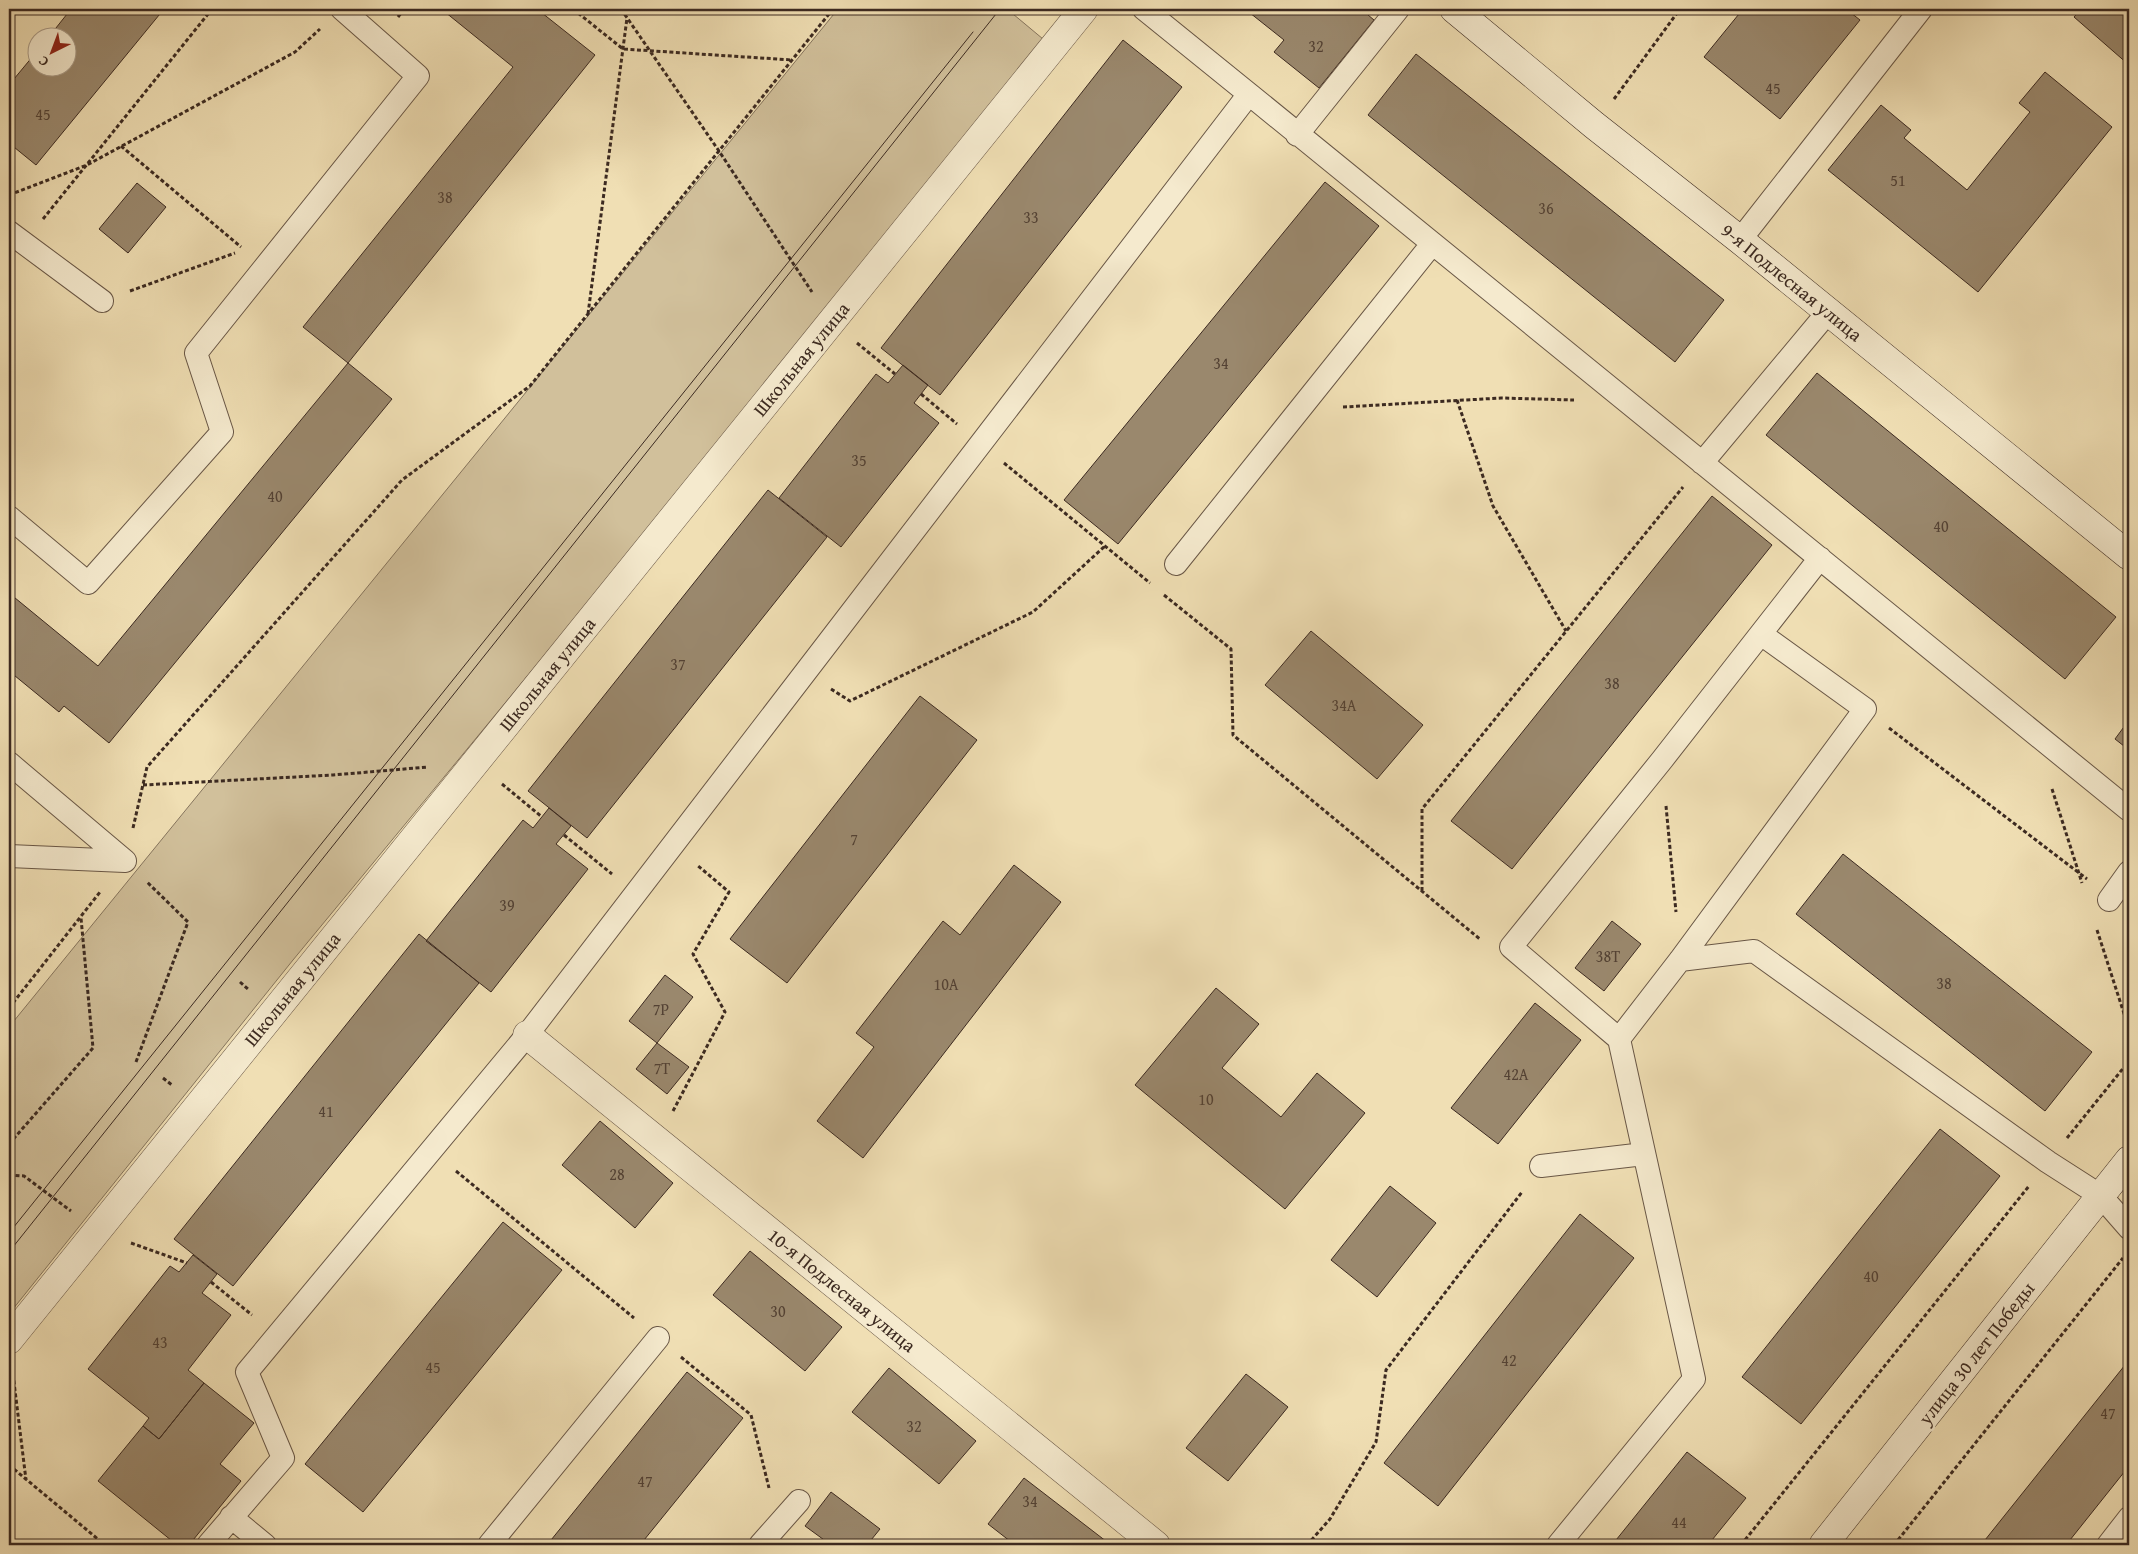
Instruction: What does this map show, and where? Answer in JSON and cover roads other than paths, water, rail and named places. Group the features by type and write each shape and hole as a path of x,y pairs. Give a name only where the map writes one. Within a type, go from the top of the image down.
{"street":[{"name":"Школьная улица","path":"9,1340 1084,9"},
{"name":"9-я Подлесная улица","path":"1454,9 1594,125 1740,240 2129,556"},
{"name":"10-я Подлесная улица","path":"527,1034 1156,1545"},
{"name":"улица 30 лет Победы","path":"1823,1545 2129,1160"}],"lane":[{"path":"9,517 88,583 222,432 196,353 418,76 342,9"},
{"path":"1144,9 2129,810"},
{"path":"1297,135 1398,9"},
{"path":"1740,240 1921,9"},
{"path":"208,1545 283,1458 248,1372 527,1034 1249,94"},
{"path":"16,238 102,301"},
{"path":"1176,564 1432,244"},
{"path":"1702,463 1828,312"},
{"path":"1558,1545 1694,1379 1619,1039 1511,947 1662,760 1820,558"},
{"path":"1619,1039 1680,960 1865,709 1760,634"},
{"path":"9,763 125,860 9,856"},
{"path":"2108,900 2129,872"},
{"path":"1680,960 1754,951 2048,1162 2101,1196 2129,1228"},
{"path":"1541,1166 1644,1154"},
{"path":"489,1545 658,1338"},
{"path":"760,1545 798,1501"},
{"path":"231,1517 265,1545"},
{"path":"2108,1545 2129,1518"}],"tram line":[{"path":"9,1252 1000,9"},
{"path":"9,1233 973,32"}]}
